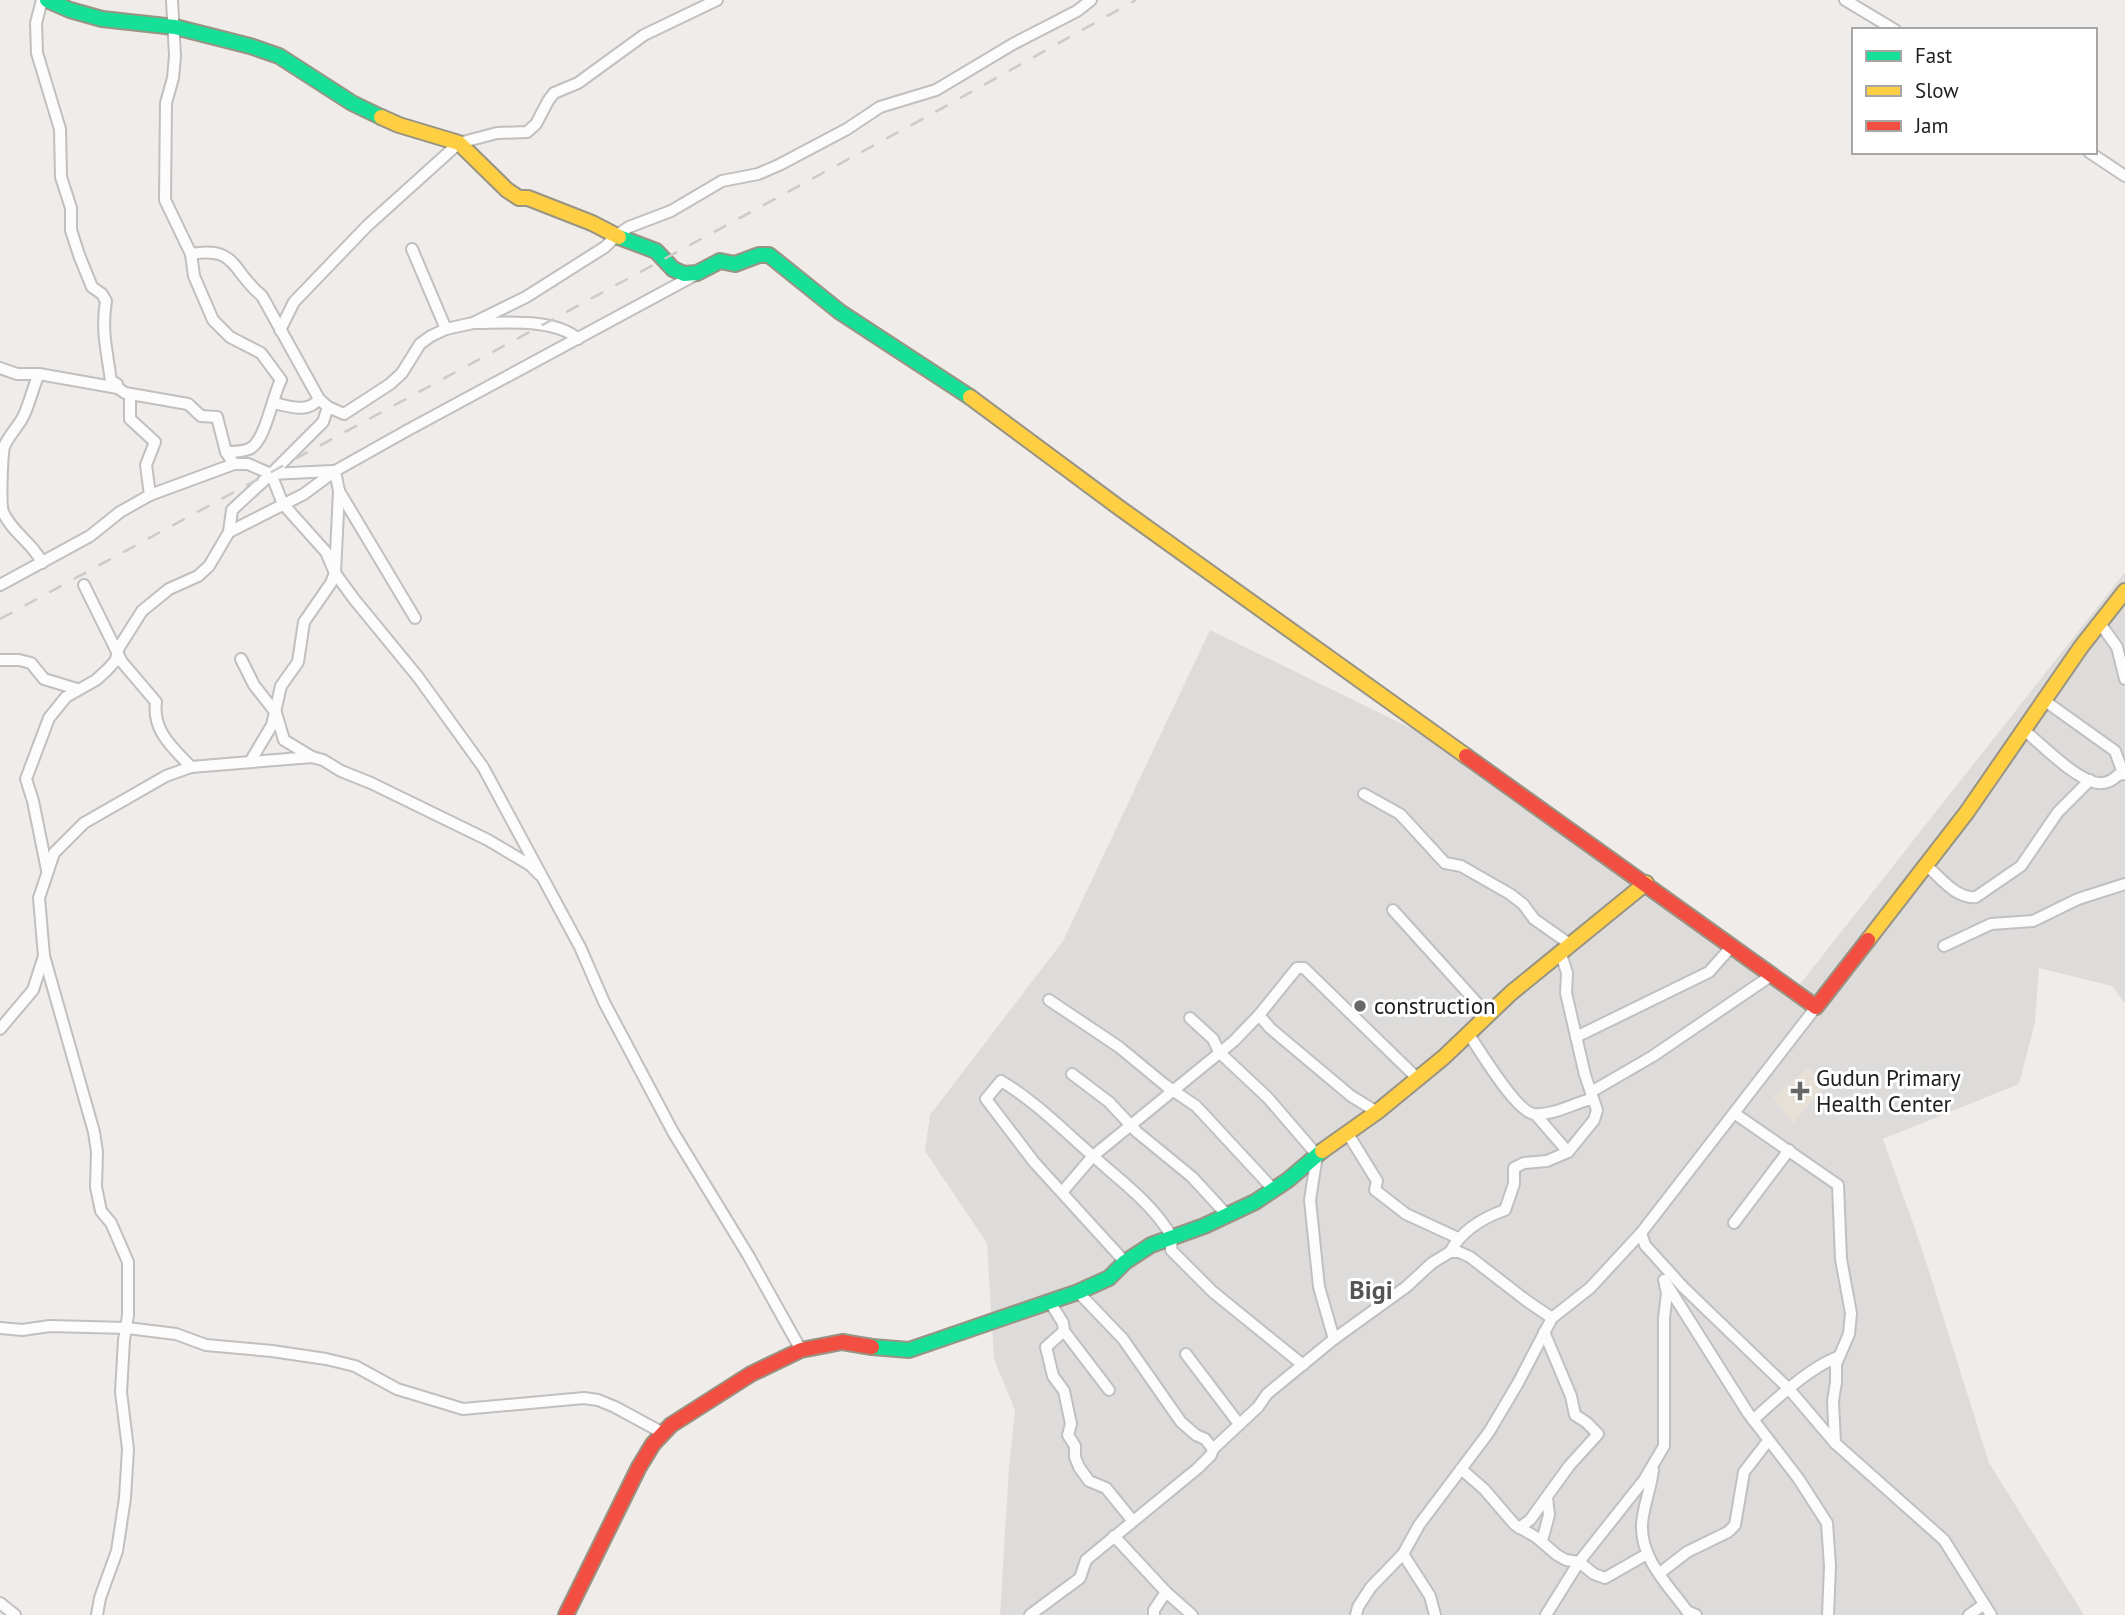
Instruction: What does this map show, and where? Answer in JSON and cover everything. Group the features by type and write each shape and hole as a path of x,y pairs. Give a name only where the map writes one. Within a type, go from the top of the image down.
{"street":[{"path":"118,388 117,384 111,381 103,335 106,301 102,294 92,287 71,230 71,208 61,177 60,129 37,53 36,23 45,0 102,19 175,27 279,56 352,103 398,125 459,143 507,190 519,198 528,198 656,251 673,269 684,274 697,273"},
{"path":"172,0 175,27 173,78 166,103 165,200 191,254 194,276 213,320 230,337 261,354 281,380 267,416 263,435 247,450 226,452"},
{"path":"279,330 294,302 367,226 459,143 497,133 527,132 536,124 554,93 578,83 644,35 717,0"},
{"path":"473,323 526,297 605,247 617,235 643,221 671,211 722,181 758,174 779,165 880,107 929,94 1013,44 1077,11 1091,0"},
{"path":"1845,0 1892,28"},
{"path":"2092,154 2125,176"},
{"path":"412,250 446,329"},
{"path":"47,870 26,779 49,718 61,702 77,689 96,680 117,660 118,649 142,611 169,589 198,576 209,565 229,532 232,510 323,422 323,403 262,296 249,286 231,259 211,251 191,254"},
{"path":"229,532 304,494 335,471 720,261 735,264 759,255 769,255 841,312 982,405 1121,509 1816,1007"},
{"path":"273,403 307,409 323,403 344,414 402,373 420,344 446,329 473,323 536,324 570,331 578,339"},
{"path":"0,368 17,374 39,374 188,404 201,416 216,416 226,452 234,464"},
{"path":"39,374 24,414 4,447 0,492 2,509 10,524 42,563"},
{"path":"130,394 130,419 155,442 146,464 150,495"},
{"path":"0,585 90,536 120,512 150,495 234,464 248,464 271,474 335,471"},
{"path":"250,762 272,725 281,686 298,662 304,622 335,573 339,491 335,471"},
{"path":"271,474 283,504 326,552 335,573 418,677 483,767 580,947 604,1002 673,1132 748,1255 801,1350"},
{"path":"339,491 415,618"},
{"path":"83,585 118,649 122,662 156,702 158,727 166,740 191,767"},
{"path":"1356,1615 1371,1587 1403,1554 1419,1525 1501,1413 1552,1318 1590,1288 1641,1233 1927,866 2099,622 2125,591"},
{"path":"2099,622 2121,648 2125,679"},
{"path":"241,659 254,685 276,713 284,740 312,757 488,840 530,865 540,875"},
{"path":"0,660 31,663 44,679 77,689"},
{"path":"2024,730 2074,771 2090,780 2100,783 2113,781 2124,774 2115,751 2045,701"},
{"path":"97,1615 100,1598 117,1551 125,1498 128,1449 121,1392 127,1328 128,1262 111,1223 101,1211 96,1187 97,1152 94,1132 44,956 39,898 54,853 84,823 150,783 191,767 312,757"},
{"path":"1927,866 1958,893 1967,898 1976,897 2021,866 2058,812 2090,780"},
{"path":"1364,794 1400,814 1445,863 1461,866 1502,888 1524,904 1534,919 1565,948 1566,993 1585,1075 1597,1110 1594,1120 1568,1152 1547,1161 1514,1168 1514,1184 1504,1210 1485,1217 1458,1238 1450,1252"},
{"path":"566,1615 639,1467 653,1444 671,1425 751,1374 801,1350 842,1342 909,1350 1078,1292 1109,1278 1125,1262 1152,1245 1204,1226 1255,1202 1377,1112 1444,1057 1487,1014 1646,883"},
{"path":"1944,946 1991,924 2033,921 2078,898 2125,884"},
{"path":"1393,910 1487,1014"},
{"path":"1577,1037 1709,972 1732,946"},
{"path":"0,1029 33,990 44,956"},
{"path":"1063,1191 1093,1156 1234,1041 1297,968 1304,968 1416,1078"},
{"path":"1536,1115 1588,1100 1592,1094 1772,975"},
{"path":"1049,1000 1119,1047 1172,1090 1196,1105 1273,1189"},
{"path":"1259,1015 1269,1028 1351,1096 1377,1112"},
{"path":"1191,1018 1213,1039 1219,1052 1268,1098 1317,1155 1310,1200 1319,1286 1334,1339"},
{"path":"1468,1033 1506,1089 1529,1112 1536,1115 1568,1152"},
{"path":"1072,1074 1109,1102 1130,1125 1192,1177 1226,1214"},
{"path":"1125,1262 1034,1162 986,1100 1001,1081 1028,1098 1158,1214 1172,1237 1171,1250 1213,1292 1303,1365"},
{"path":"1734,1113 1838,1185 1841,1259 1851,1313 1849,1334 1838,1357 1833,1401 1835,1443"},
{"path":"1348,1134 1377,1181 1376,1190 1406,1214 1458,1238"},
{"path":"1734,1223 1789,1150"},
{"path":"1641,1233 1645,1244 1753,1420 1798,1478 1827,1523 1830,1553 1828,1615"},
{"path":"1030,1615 1080,1578 1086,1560 1198,1468 1211,1455 1213,1449 1258,1407 1267,1394 1334,1339 1406,1287 1442,1255 1459,1252 1470,1257 1552,1318"},
{"path":"1666,1275 1683,1287 1789,1389 1835,1443 1944,1539 1991,1615"},
{"path":"1546,1615 1578,1562 1644,1480 1664,1446 1666,1275"},
{"path":"1078,1292 1123,1339 1130,1353 1181,1422 1205,1439 1213,1449"},
{"path":"1050,1302 1063,1323 1064,1331 1109,1390"},
{"path":"0,1328 127,1328 176,1334 206,1345 326,1359 355,1366 397,1389 463,1409 584,1398 598,1400 663,1433"},
{"path":"1064,1331 1046,1347 1053,1376 1063,1391 1071,1424 1068,1435 1075,1446 1075,1457 1089,1480 1105,1488 1132,1520"},
{"path":"1519,1528 1530,1520 1569,1466 1598,1434 1575,1415 1544,1332"},
{"path":"1186,1354 1239,1424"},
{"path":"1753,1420 1789,1389 1838,1357"},
{"path":"1660,1573 1687,1552 1728,1532 1735,1525 1744,1472 1768,1441"},
{"path":"1655,1462 1642,1521 1642,1536 1647,1554 1689,1614"},
{"path":"1461,1469 1484,1489 1519,1528 1542,1541 1557,1555 1578,1562 1594,1574 1605,1578 1647,1554"},
{"path":"1542,1541 1549,1515 1546,1498"},
{"path":"1114,1536 1166,1592 1192,1615"},
{"path":"1403,1554 1430,1595 1435,1615"},
{"path":"1154,1615 1154,1610 1166,1592"},
{"path":"0,1603 15,1615"},
{"path":"1969,1615 1983,1605"}],"shaded area":[{"path":"2125,572 2125,1004 2112,986 2039,968 2035,1022 2019,1084 1883,1139 1921,1246 1989,1463 2084,1615 1000,1615 1015,1410 994,1359 987,1243 925,1151 930,1115 1063,941 1210,630 1445,745 1793,993"},
{"name":"Gudun Primary Health Center","path":"1808,1068 1824,1084 1793,1124 1773,1097"}],"railway":[{"path":"0,619 928,116 1136,0"}],"traffic: fast":[{"path":"47,0 102,19 175,27 279,56 352,103 381,117"},
{"path":"619,237 656,251 673,269 684,274 697,273 720,261 735,264 759,255 769,255 840,312 970,397"},
{"path":"872,1347 909,1350 1078,1292 1109,1278 1125,1262 1151,1245 1204,1226 1255,1202 1288,1180 1322,1151"}],"traffic: slow":[{"path":"381,117 459,143 507,190 519,198 528,198 592,223 619,237"},
{"path":"970,397 1121,509 1466,756"},
{"path":"1868,940 1967,812 2081,647 2125,591"},
{"path":"1322,1151 1377,1112 1444,1057 1511,993 1646,883"}],"traffic: jam":[{"path":"1466,756 1816,1007 1868,940"},
{"path":"566,1615 639,1467 653,1444 671,1425 751,1374 801,1350 842,1342 872,1347"}],"place":[{"name":"construction","path":"1360,1006"},
{"name":"Gudun Primary Health Center","path":"1800,1091"}],"district":[{"name":"Bigi","path":"1371,1290"}]}
